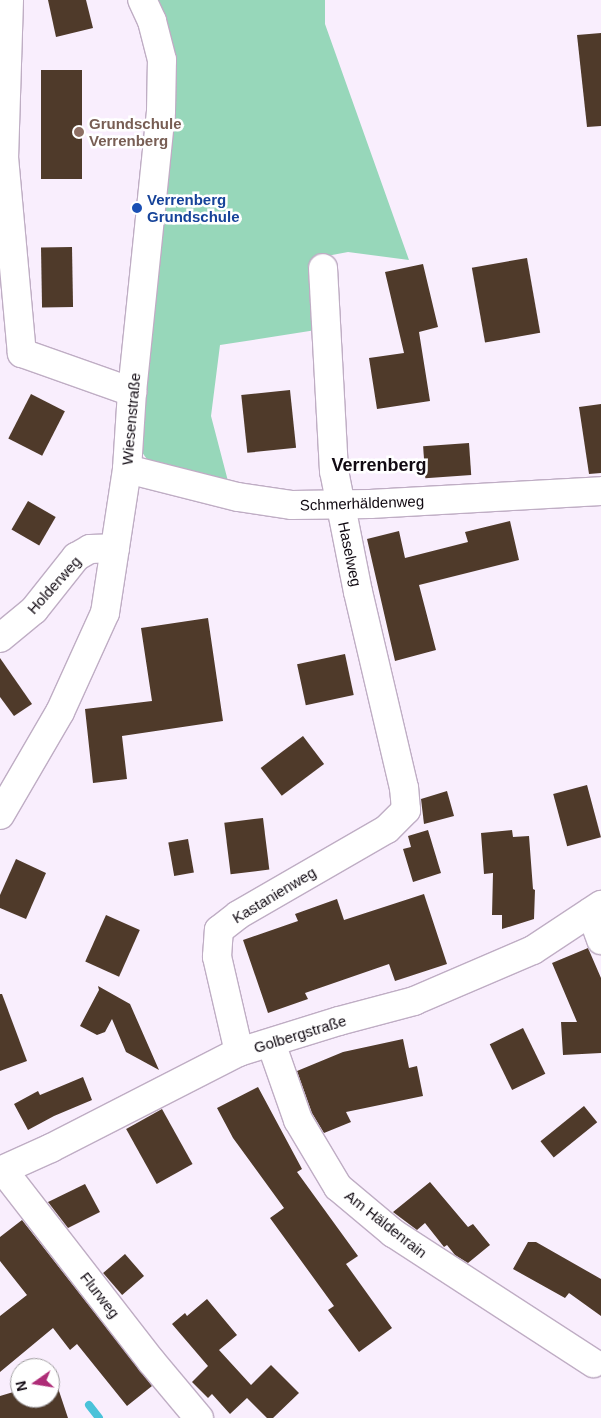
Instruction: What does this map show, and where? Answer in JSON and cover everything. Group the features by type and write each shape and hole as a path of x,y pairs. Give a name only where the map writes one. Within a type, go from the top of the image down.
{"street":[{"path":"9,0 4,157 22,353 132,392"},
{"name":"Wiesenstraße","path":"0,815 60,712 105,614 127,469 132,392 161,111 162,60 152,21 142,0"},
{"name":"Haselweg","path":"323,268 334,471 339,505 404,788 406,810 387,829"},
{"name":"Schmerhäldenweg","path":"127,469 238,497 292,504 339,505 601,491"},
{"name":"Holderweg","path":"0,638 34,610 76,557 90,549 115,548"},
{"name":"Kastanienweg","path":"240,1052 217,957 219,930 238,915 387,829"},
{"path":"596,909 601,940"},
{"name":"Golbergstraße","path":"1,1170 240,1052 339,1021 414,1002 533,950 596,909"},
{"name":"Am Häldenrain","path":"271,1043 298,1120 338,1187 393,1233 593,1363"},
{"name":"Flurweg","path":"1,1170 152,1362 199,1418"}],"green space":[{"path":"155,0 325,0 325,24 409,260 348,252 311,259 316,330 220,345 211,416 229,485 151,465 137,445 157,286 177,58"}],"building":[{"path":"48,0 86,0 93,28 56,37"},
{"path":"601,33 601,126 587,127 577,35"},
{"path":"41,70 82,70 82,179 41,179"},
{"path":"72,247 73,307 42,308 41,248"},
{"path":"527,258 540,333 485,343 472,268"},
{"path":"423,264 438,327 419,332 430,401 377,409 369,358 404,353 385,272"},
{"path":"290,390 296,448 247,453 241,395"},
{"path":"31,394 65,411 42,456 8,439"},
{"path":"601,404 601,473 589,474 579,407"},
{"path":"469,443 471,475 425,478 423,446"},
{"path":"28,501 56,517 39,546 12,530"},
{"path":"510,521 519,560 419,585 436,650 395,661 367,539 399,531 405,558 468,542 465,532"},
{"path":"208,618 223,721 122,736 127,779 93,783 85,709 152,701 141,628"},
{"path":"345,654 354,695 306,705 297,664"},
{"path":"0,658 32,704 14,716 0,697"},
{"path":"303,736 324,764 282,796 261,768"},
{"path":"587,785 601,837 567,846 553,794"},
{"path":"447,791 454,816 424,824 421,799"},
{"path":"263,818 269,870 231,874 224,823"},
{"path":"428,830 441,873 413,882 403,849 411,847 408,836"},
{"path":"512,830 513,837 529,836 533,889 535,890 534,919 502,929 502,915 492,915 493,873 484,874 481,833"},
{"path":"188,839 194,872 174,876 168,842"},
{"path":"16,859 46,873 26,919 0,908 0,895"},
{"path":"424,894 447,964 395,981 389,964 305,993 308,999 268,1013 243,940 298,921 295,914 337,899 344,920"},
{"path":"106,915 140,930 119,977 85,962"},
{"path":"588,948 601,978 601,1053 563,1055 561,1022 577,1022 552,963"},
{"path":"98,986 130,1004 159,1070 126,1052 112,1019 105,1032 97,1035 80,1026 99,990"},
{"path":"0,994 2,994 27,1061 0,1071"},
{"path":"523,1028 545,1074 512,1090 490,1044"},
{"path":"403,1039 409,1068 417,1066 423,1096 346,1112 351,1122 324,1133 312,1113 297,1071 343,1052"},
{"path":"83,1077 92,1100 54,1116 28,1130 14,1104 38,1091 40,1095"},
{"path":"258,1087 302,1169 297,1172 358,1256 346,1264 392,1328 359,1352 328,1310 334,1306 270,1218 284,1208 233,1138 217,1108"},
{"path":"584,1106 597,1122 554,1158 540,1141"},
{"path":"162,1109 193,1164 157,1184 126,1129"},
{"path":"430,1182 468,1227 473,1224 490,1245 468,1263 455,1255 447,1245 444,1247 425,1223 417,1230 393,1212"},
{"path":"85,1184 100,1212 68,1228 48,1202"},
{"path":"22,1220 152,1386 127,1406 77,1344 70,1350 53,1328 17,1358 10,1358 10,1364 0,1372 0,1316 27,1295 0,1261 0,1237"},
{"path":"528,1242 536,1242 601,1279 601,1316 569,1293 565,1298 513,1269"},
{"path":"125,1254 144,1276 122,1295 103,1273"},
{"path":"207,1299 237,1335 219,1350 251,1385 271,1365 299,1393 273,1418 267,1418 247,1398 230,1414 212,1394 208,1398 192,1382 208,1366 172,1324 185,1313 187,1316"},
{"path":"10,1393 10,1408 60,1408 60,1394 68,1418 0,1418 0,1396"}],"waterway":[{"path":"89,1405 99,1418"}],"place":[{"name":"Grundschule Verrenberg","path":"79,132"},
{"name":"Verrenberg Grundschule","path":"137,208"}],"district":[{"name":"Verrenberg","path":"379,465"}]}
